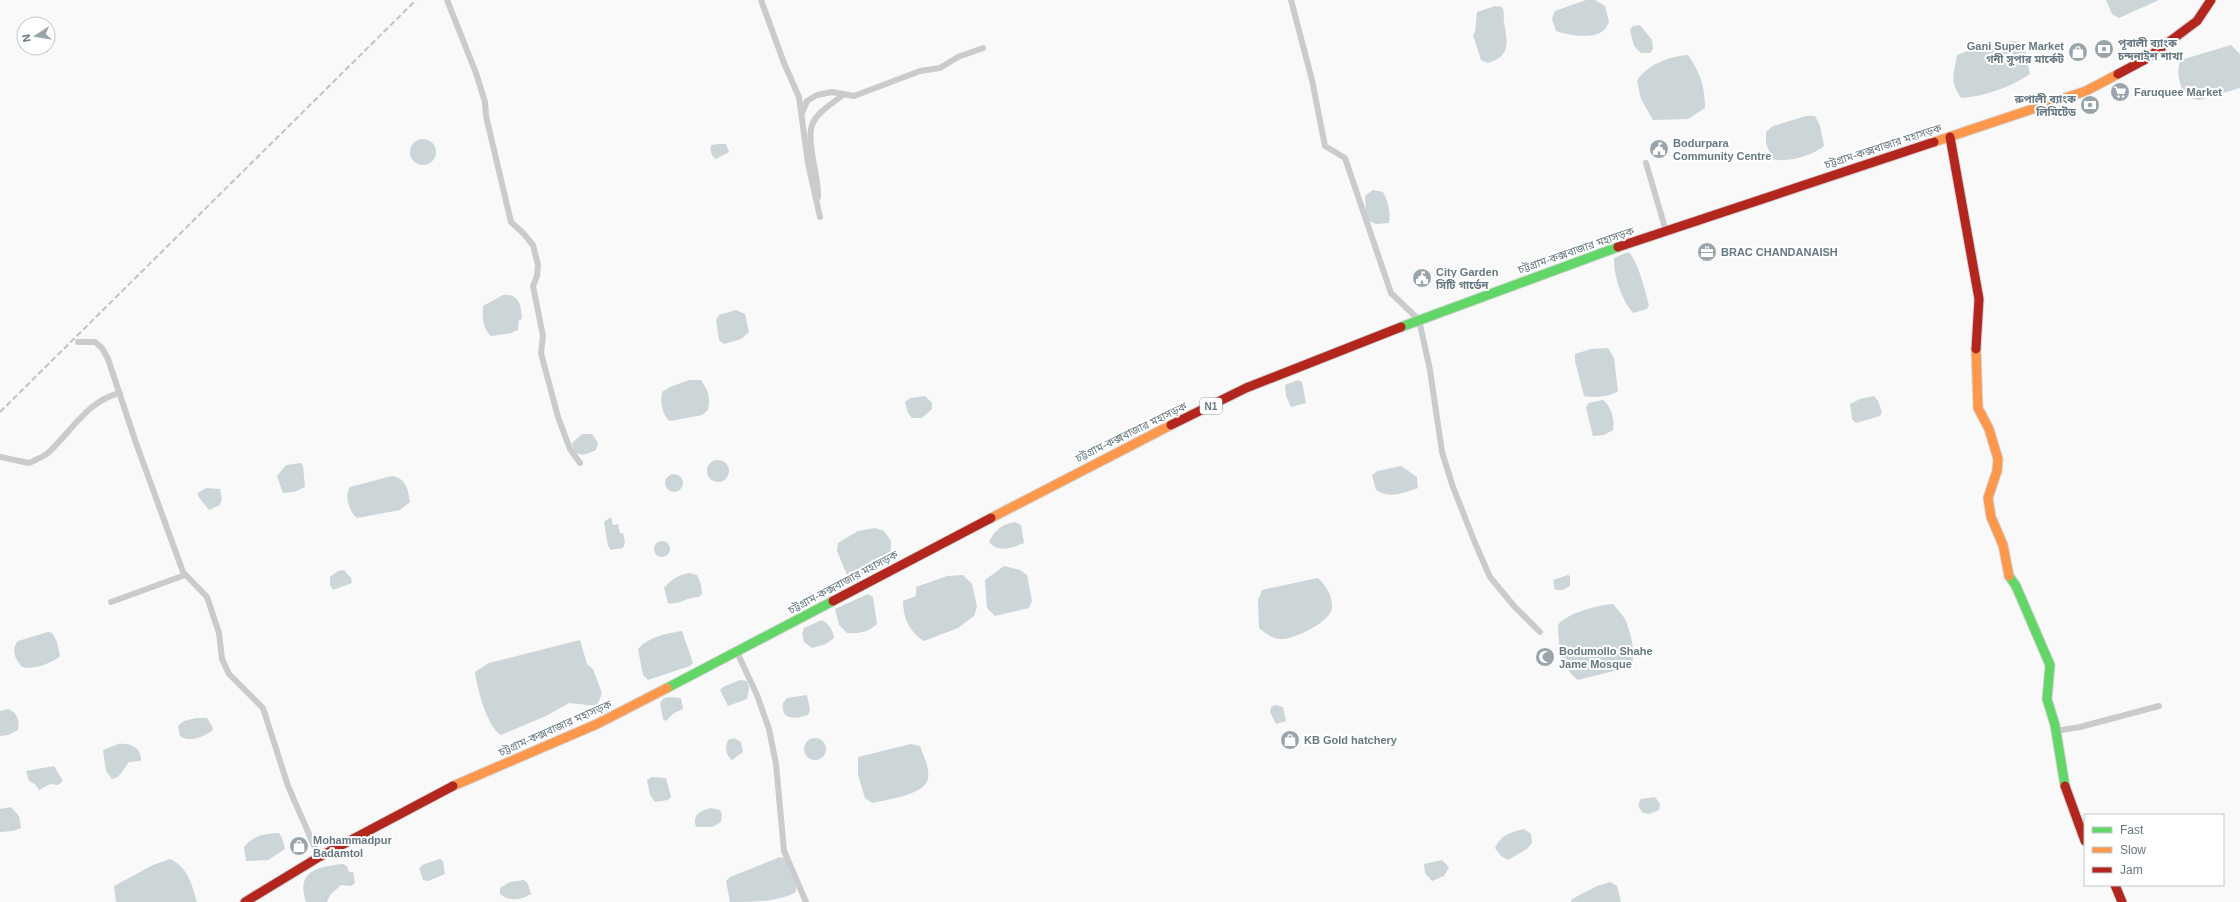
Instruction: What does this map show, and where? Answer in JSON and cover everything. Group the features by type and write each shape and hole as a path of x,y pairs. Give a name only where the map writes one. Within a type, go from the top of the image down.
{"main road":[{"name":"চট্টগ্রাম-কক্সবাজার মহাসড়ক","path":"246,902 319,857 435,794 597,724 738,652 1066,478 1246,388 1418,320 1568,264 2086,91 2152,54 2197,20 2211,0"},
{"path":"1950,137 1979,299 1976,354 1978,408 1989,429 1998,459 1997,471 1988,498 1991,517 2002,545 2008,575 2016,586 2050,665 2048,699 2056,731 2066,791 2084,838"},
{"path":"2115,886 2122,902"}],"street":[{"path":"447,0 476,73 485,102 486,116 510,222 523,233 533,245 538,265 537,276 533,286 543,336 541,353 558,417 570,449 580,463"},
{"path":"761,0 784,63 799,97 808,163 820,217"},
{"path":"1291,0 1297,18 1325,146 1345,158 1391,294 1418,320 1430,370 1442,452 1453,487 1490,577 1514,606 1540,632"},
{"path":"802,113 807,101 817,94 832,92 854,96 920,71 940,68 958,57 983,48"},
{"path":"818,207 818,182 811,138 812,124 826,108 843,95"},
{"path":"1646,163 1666,231"},
{"path":"78,342 95,342 102,348 108,359 166,531 185,575 207,597 219,633 222,659 229,674 263,708 288,786 319,857"},
{"path":"0,457 29,463 47,454 92,408 102,400 120,394"},
{"path":"111,602 185,575"},
{"path":"738,652 758,695 769,729 776,764 784,851 806,902"},
{"path":"2056,731 2080,727 2159,706"}],"shaded area":[{"path":"1586,0 1595,0 1605,6 1609,22 1605,29 1600,33 1588,36 1567,34 1556,31 1552,19 1555,11"},
{"path":"2106,0 2159,0 2119,18 2112,14"},
{"path":"1495,6 1502,7 1507,41 1504,52 1501,56 1488,63 1481,60 1473,35 1475,32 1477,12"},
{"path":"1640,25 1652,40 1653,49 1650,53 1641,53 1634,46 1630,30 1633,26"},
{"path":"2013,41 2022,42 2025,48 2030,74 1997,90 1961,98 1957,92 1953,77 1957,55 1979,47"},
{"path":"2231,45 2240,54 2240,88 2199,100 2187,97 2182,89 2178,74 2181,60"},
{"path":"1688,55 1701,80 1705,108 1688,119 1653,120 1641,99 1637,81 1646,70 1659,62 1674,57"},
{"path":"1806,116 1815,116 1820,126 1824,146 1813,153 1799,158 1785,160 1772,159 1766,143 1766,132 1773,126"},
{"path":"423,139 432,143 436,152 432,161 423,165 414,161 410,152 414,143"},
{"path":"726,144 729,152 716,159 711,153 711,145"},
{"path":"1373,190 1383,192 1385,196 1388,203 1389,223 1376,224 1369,221 1366,213 1365,196"},
{"path":"1628,252 1638,268 1649,305 1647,309 1633,313 1622,295 1614,264 1614,258"},
{"path":"503,295 513,296 516,298 520,305 522,319 519,320 518,330 511,333 491,336 486,330 483,306"},
{"path":"736,310 745,314 749,332 741,339 724,344 719,340 716,320 719,315"},
{"path":"1608,348 1614,358 1618,391 1611,395 1592,397 1584,396 1575,361 1575,354 1591,349"},
{"path":"689,380 701,380 709,398 708,410 702,415 670,421 665,416 662,408 662,392 670,387"},
{"path":"1298,380 1302,382 1306,403 1291,407 1286,396 1285,385"},
{"path":"925,396 932,403 932,409 922,418 912,418 908,413 905,402 910,398"},
{"path":"1874,396 1878,401 1882,412 1880,416 1856,423 1852,419 1850,404 1860,399"},
{"path":"1603,400 1612,414 1613,430 1604,435 1593,436 1586,408 1588,403"},
{"path":"582,434 592,434 598,443 596,450 587,454 580,454 575,451 572,443"},
{"path":"718,460 726,463 729,471 726,479 718,482 710,479 707,471 710,463"},
{"path":"301,463 303,466 305,487 294,492 283,493 277,476 286,465"},
{"path":"1401,466 1417,477 1418,488 1391,495 1381,493 1376,490 1372,475 1378,471"},
{"path":"670,474 678,474 683,479 681,490 678,492 670,492 665,487 665,479"},
{"path":"392,476 397,477 406,485 410,502 400,510 357,518 348,504 347,495 350,487"},
{"path":"206,488 220,489 222,499 220,505 209,510 198,496 198,493"},
{"path":"611,517 613,525 618,524 620,533 623,533 625,542 623,548 611,550 608,546 604,522"},
{"path":"1015,522 1021,525 1024,543 1010,548 997,548 989,542 999,528 1006,524"},
{"path":"875,528 884,531 891,541 890,560 860,576 847,575 837,551 838,543 858,531"},
{"path":"662,541 668,543 670,549 668,555 662,557 656,555 654,549 656,543"},
{"path":"1004,566 1020,570 1027,575 1032,601 1029,608 995,616 987,608 985,580"},
{"path":"344,570 351,578 352,583 333,590 330,585 330,577 338,571"},
{"path":"689,573 697,575 701,584 702,594 699,597 690,598 671,604 668,603 664,588 675,578"},
{"path":"963,575 972,584 977,607 974,616 958,628 924,641 919,638 908,624 904,613 903,601 916,596 916,587 947,576"},
{"path":"1568,575 1570,576 1570,586 1562,590 1555,590 1553,580"},
{"path":"1318,578 1330,594 1332,607 1331,612 1319,624 1303,633 1281,639 1269,635 1259,628 1258,600 1262,590"},
{"path":"868,594 873,597 877,624 863,632 847,633 839,625 835,609"},
{"path":"1613,604 1625,619 1629,630 1633,650 1633,657 1630,667 1578,680 1572,675 1564,662 1560,648 1558,625 1575,613 1599,606"},
{"path":"822,620 827,623 833,632 834,638 826,644 812,648 804,642 802,634 804,628"},
{"path":"682,631 693,663 690,666 648,680 643,675 638,649 653,638"},
{"path":"48,632 52,633 57,642 60,656 52,662 42,666 31,668 22,667 16,658 14,651 18,641"},
{"path":"580,640 587,664 593,669 602,693 597,706 569,703 546,716 501,735 496,731 487,716 475,672 489,663"},
{"path":"740,680 747,681 749,688 747,699 728,706 720,690 723,687"},
{"path":"807,695 810,710 808,715 794,718 786,716 783,709 783,703 787,698"},
{"path":"664,698 681,698 683,709 674,713 666,721 663,719 660,703"},
{"path":"1275,705 1283,707 1286,721 1276,724 1270,712 1271,707"},
{"path":"8,709 14,712 17,717 19,723 18,730 8,735 0,736 0,711"},
{"path":"196,718 207,718 213,730 205,735 192,739 180,736 178,726 184,721"},
{"path":"734,738 741,742 743,752 732,760 728,756 726,745 728,740"},
{"path":"815,738 823,741 826,749 823,757 815,760 807,757 804,749 807,741"},
{"path":"118,744 130,745 137,749 141,756 141,761 129,762 118,777 112,779 106,771 103,750"},
{"path":"911,744 920,746 924,757 928,775 925,785 920,789 904,796 872,803 865,798 858,775 858,757"},
{"path":"54,766 63,781 58,785 50,784 39,790 35,784 29,781 26,771"},
{"path":"652,777 666,778 671,797 668,800 655,802 650,795 647,780"},
{"path":"1655,797 1660,804 1659,810 1649,814 1643,813 1639,806 1641,799"},
{"path":"11,807 19,816 21,828 13,831 0,832 0,809"},
{"path":"711,808 720,810 722,814 721,822 712,827 696,827 696,816 703,810"},
{"path":"1524,829 1531,834 1532,843 1527,849 1508,860 1501,856 1495,848 1500,840 1514,831"},
{"path":"279,833 285,849 268,860 246,861 244,847 251,840 259,836"},
{"path":"780,857 784,858 796,887 796,892 773,900 730,902 726,881 730,877"},
{"path":"170,859 176,862 185,872 191,883 197,902 116,902 114,886 153,865"},
{"path":"440,859 443,861 445,874 428,881 423,880 419,868 424,864"},
{"path":"1442,860 1449,867 1444,876 1432,881 1425,873 1424,864"},
{"path":"343,864 347,866 349,872 353,872 355,883 351,886 341,885 330,895 327,902 306,902 304,883 306,877 317,869"},
{"path":"524,880 528,884 531,894 523,898 511,899 500,894 500,888 510,882"},
{"path":"1610,882 1617,886 1621,902 1571,902 1572,899 1597,886"}],"railway":[{"path":"0,412 416,0"}],"traffic: fast":[{"path":"1401,327 1618,247"},
{"path":"2009,576 2016,586 2050,665 2047,699 2055,725 2065,786"},
{"path":"667,688 833,601"}],"traffic: slow":[{"path":"1934,142 2086,91 2118,74"},
{"path":"1976,349 1978,408 1989,429 1998,459 1997,471 1988,498 1991,517 2003,545 2009,576"},
{"path":"991,518 1171,425"},
{"path":"453,786 597,724 667,688"}],"traffic: jam":[{"path":"2118,74 2146,59 2197,21 2211,0"},
{"path":"1950,137 1979,299 1976,349"},
{"path":"1618,247 1934,142"},
{"path":"1171,425 1246,388 1401,327"},
{"path":"833,601 991,518"},
{"path":"245,902 319,857 453,786"},
{"path":"2065,786 2084,838"},
{"path":"2115,886 2122,902"}],"place":[{"name":"পূবালী ব্যাংক চন্দনাইশ শাখা","path":"2104,49"},
{"name":"Gani Super Market গনী সুপার মার্কেট","path":"2078,52"},
{"name":"Faruquee Market","path":"2120,92"},
{"name":"রুপালী ব্যাংক লিমিটেড","path":"2090,105"},
{"name":"Bodurpara Community Centre","path":"1659,149"},
{"name":"BRAC CHANDANAISH","path":"1707,252"},
{"name":"City Garden সিটি গার্ডেন","path":"1422,278"},
{"name":"Bodumollo Shahe Jame Mosque","path":"1545,657"},
{"name":"KB Gold hatchery","path":"1290,740"},
{"name":"Mohammadpur Badamtol","path":"299,846"}]}
